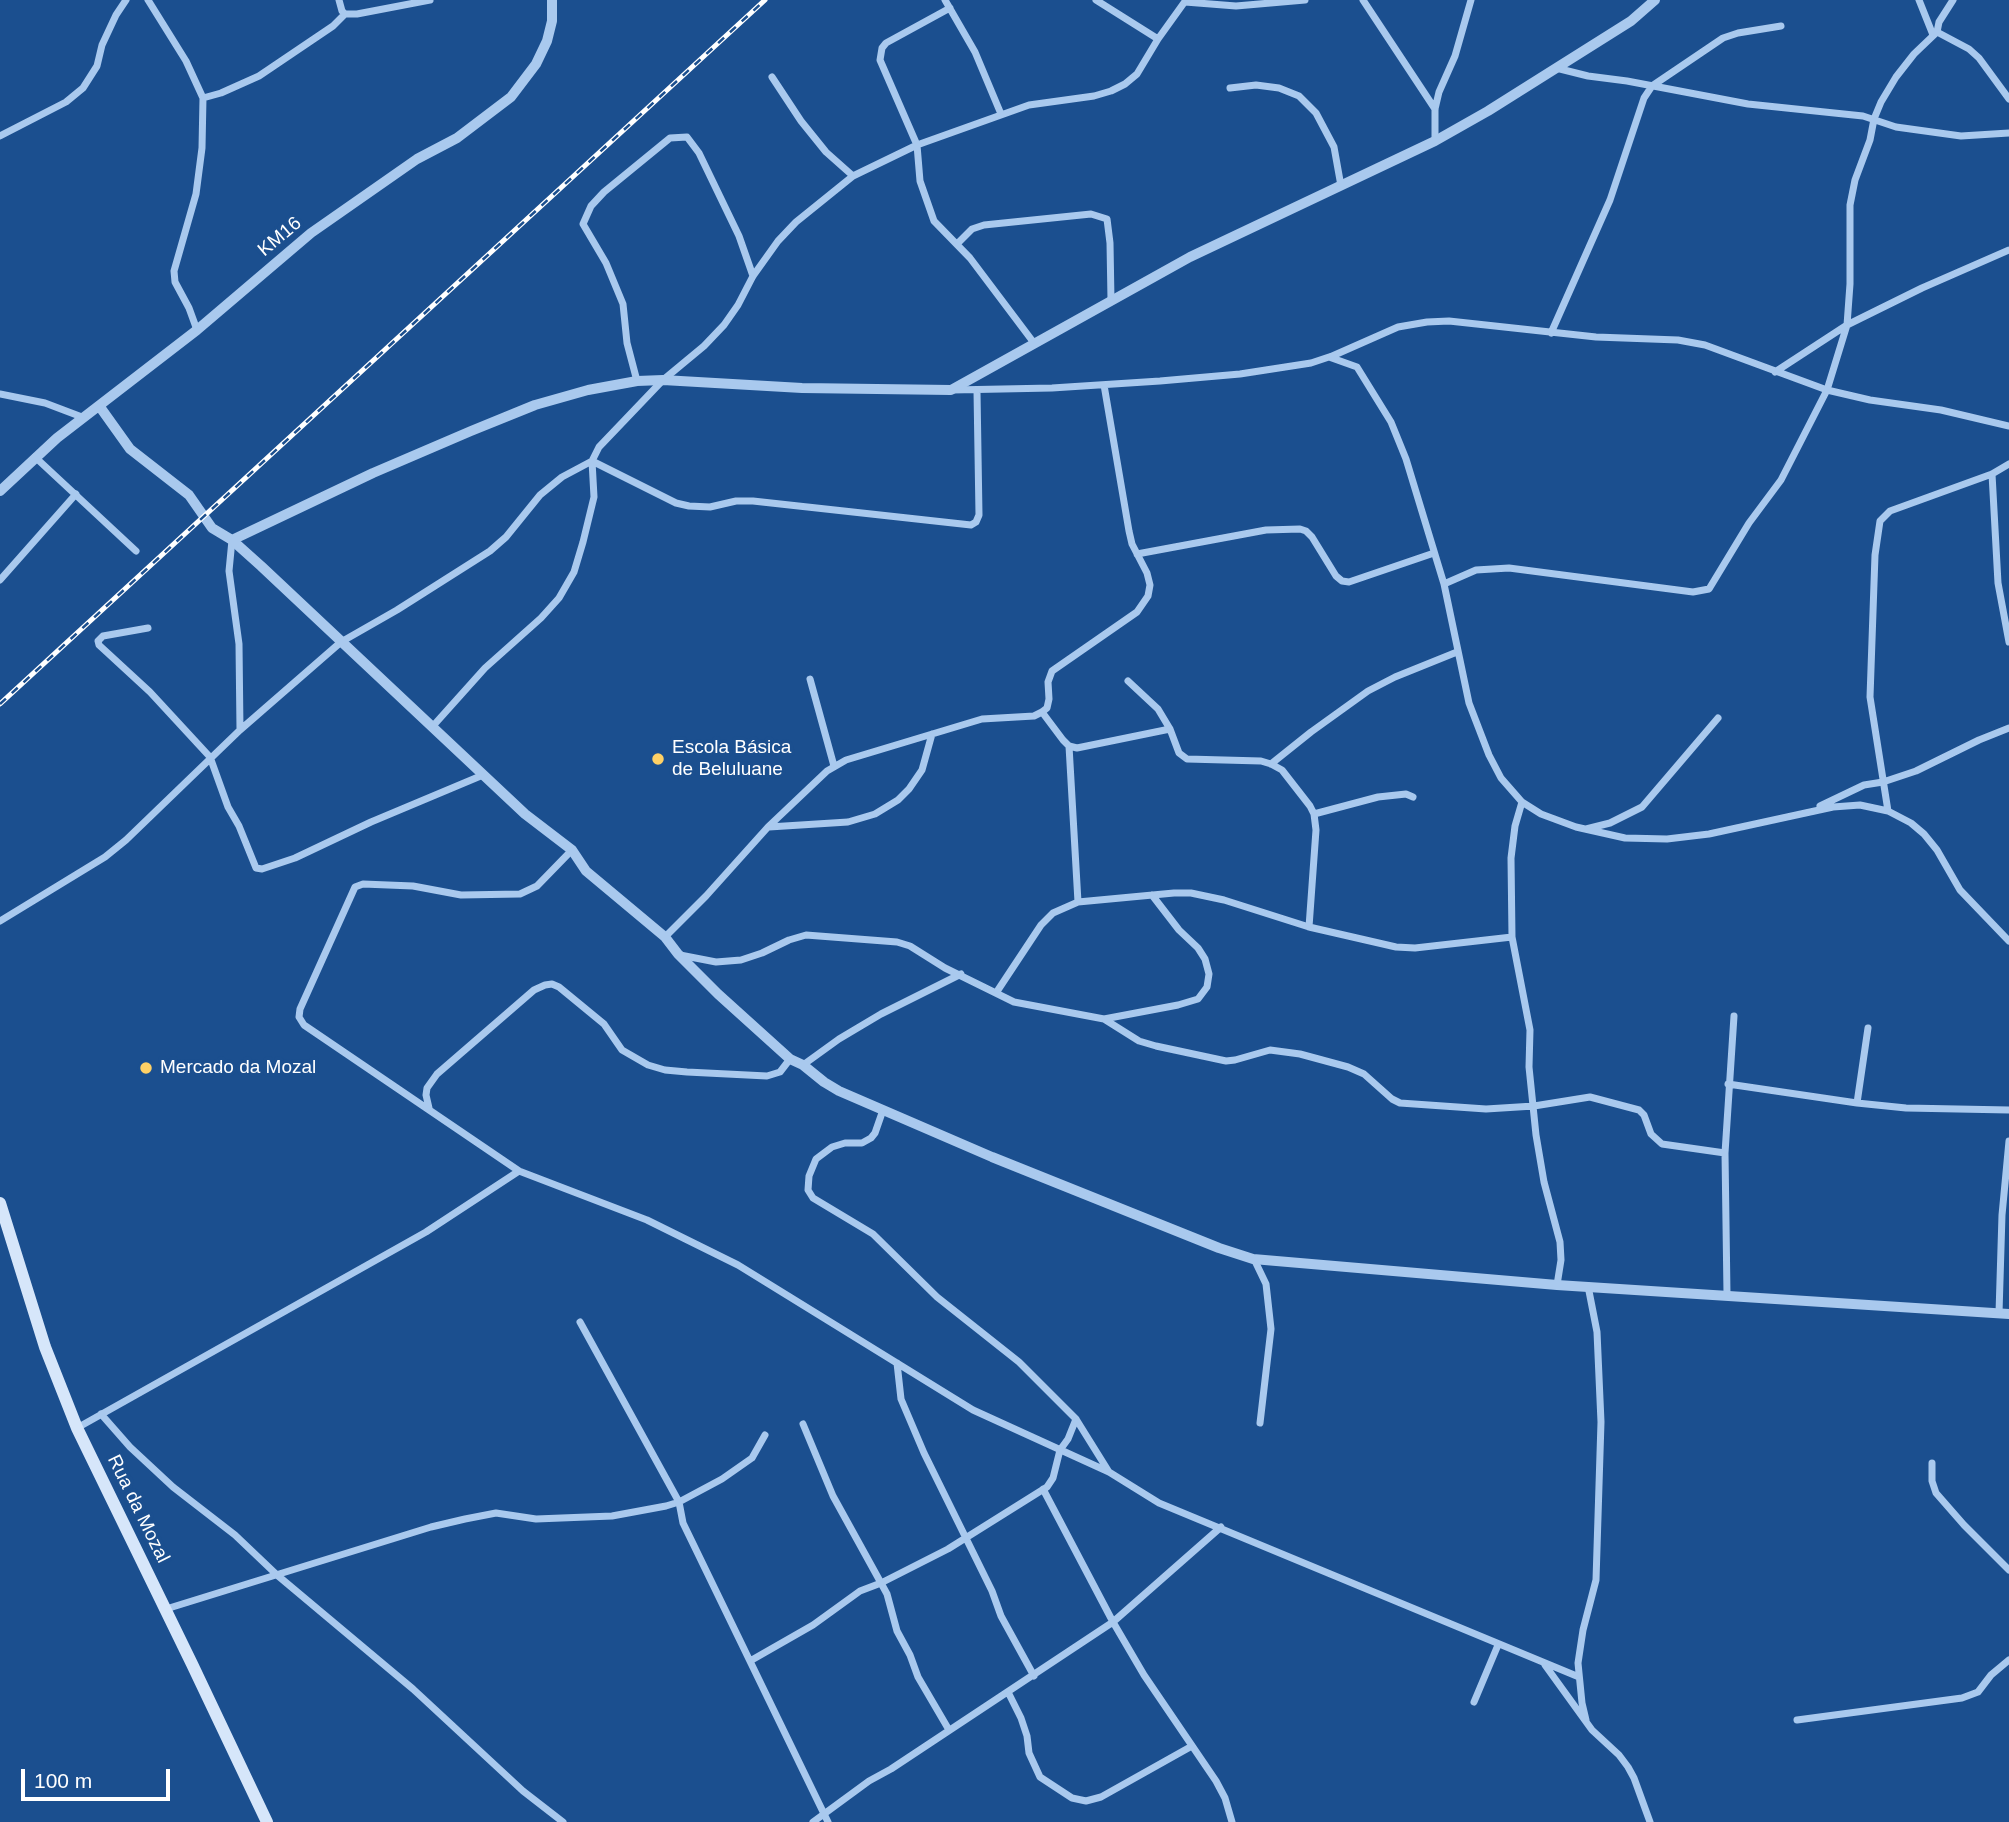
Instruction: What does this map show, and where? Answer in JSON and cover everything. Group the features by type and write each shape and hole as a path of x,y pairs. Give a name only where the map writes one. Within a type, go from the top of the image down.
{"main road":[{"name":"Rua da Mozal","path":"0,1203 45,1347 77,1428 267,1822"}],"street":[{"path":"0,136 66,102 83,88 97,66 102,45 126,0"},
{"path":"148,0 199,85 203,98 202,148 196,194 174,271 176,282 197,330"},
{"path":"339,0 345,14"},
{"path":"203,98 232,89 259,76 333,26 345,14 430,0"},
{"name":"KM16","path":"0,491 82,417 100,407 197,330 311,233 417,159 457,138 511,97 536,64 547,41 552,21 552,0"},
{"path":"1096,0 1158,39"},
{"path":"0,921 105,857 126,840 240,730 341,642 490,551 506,537 540,495 562,477 592,461 607,436 663,380 704,346 724,325 753,276 778,241 796,222 853,176 917,145 1001,114 1029,106 1111,91 1137,74 1186,1 1236,6 1305,0"},
{"path":"1363,0 1435,109"},
{"path":"1436,141 1435,109 1439,92 1466,24 1471,0"},
{"path":"951,390 1190,257 1436,141 1631,21 1655,0"},
{"path":"1919,0 1935,34 1969,49 1979,58 2009,99"},
{"path":"1444,584 1476,570 1509,568 1693,592 1709,589 1749,523 1781,480 1827,390 1847,325 1850,205 1874,119 1896,77 1914,54 1935,34 1953,0"},
{"path":"1001,114 975,52 947,4 886,43 880,55 917,145 920,181 934,221 970,258 1034,343"},
{"path":"1551,333 1610,200 1641,107 1652,86 1723,38 1781,26"},
{"path":"1555,68 1748,104 1874,119 1896,127 1961,136 2009,133"},
{"path":"772,77 801,121 826,152 853,176"},
{"path":"1230,88 1268,86 1299,96 1316,113 1334,147 1341,186"},
{"path":"637,381 627,343 623,303 606,264 583,224 591,206 604,192 670,138 687,137 699,153 734,225 753,276"},
{"path":"957,244 972,229 984,225 1091,214 1107,219 1111,300"},
{"path":"1775,372 1847,325 2009,250"},
{"path":"232,540 373,473 535,405 588,390 637,381 977,391 1104,385 1240,374 1311,363 1329,358 1398,327 1427,322 1472,323 1551,333 1678,340 1705,345 1827,390 1870,400 1941,410 2009,426"},
{"path":"1329,358 1357,367 1385,412 1406,459 1444,584 1469,703 1501,778 1522,802 1541,814 1586,830 1625,838 1667,839 1709,834 1758,825 1810,811 1860,805 1888,811 1911,823 1924,834 1937,850 1960,890 2009,941"},
{"path":"665,937 768,827 834,766 982,719 1034,716 1042,712 1047,708 1048,682 1052,671 1136,612 1148,596 1150,585 1129,531 1104,385"},
{"path":"592,461 665,498 689,506 710,507 736,501 753,501 971,525 979,516 977,391"},
{"path":"0,394 45,403 82,417"},
{"path":"100,407 131,449 189,495 212,528 232,540 525,814 572,850 586,871 665,937 718,995 790,1059 803,1065 831,1087 883,1110 1219,1248 1253,1259 1557,1285 2004,1313 2002,1214 2009,1141"},
{"path":"35,457 136,551"},
{"path":"433,726 485,668 541,618 559,598 573,572 594,497 592,461"},
{"path":"1888,811 1870,697 1875,555 1880,521 1890,511 1992,474 2009,464"},
{"path":"1992,474 1998,583 2009,642"},
{"path":"0,580 76,494"},
{"path":"1137,554 1252,532 1300,530 1312,537 1336,576 1342,582 1349,582 1434,553"},
{"path":"232,540 229,571 240,644 240,730"},
{"path":"148,628 103,636 98,641 99,645 150,692 211,757 228,807 256,868 262,869 295,858 482,775"},
{"path":"1271,764 1368,691 1457,652"},
{"path":"810,679 834,766"},
{"path":"1128,681 1158,709 1170,729 1179,753 1187,759 1261,761 1282,770 1314,814 1316,830 1308,927"},
{"path":"1042,712 1069,746 1077,902"},
{"path":"1586,830 1595,825 1610,823 1642,807 1718,718"},
{"path":"1810,811 1864,785 1884,782 1916,771 2009,728"},
{"path":"1069,746 1077,748 1170,729"},
{"path":"768,827 848,822 875,814 898,800 909,789 922,770 932,734"},
{"path":"1314,814 1378,797 1406,794 1413,797"},
{"path":"1522,802 1515,826 1511,859 1512,937 1530,1030 1529,1067 1542,1170 1560,1242 1561,1261 1557,1285"},
{"path":"1606,834 1610,823"},
{"path":"572,850 537,886 520,894 461,895 413,886 363,884 355,887 303,1000 299,1017 304,1025 519,1171 648,1220 738,1265 973,1410 1109,1472 1159,1503 1579,1677"},
{"path":"996,993 1041,925 1053,913 1077,902 1191,893 1224,900 1308,927 1396,947 1415,948 1512,937"},
{"path":"678,954 716,962 741,960 806,935 897,942 910,946 936,963 996,993 1029,1006 1104,1019 1198,999 1207,987 1209,974 1205,959 1152,895"},
{"path":"803,1065 881,1014 961,975"},
{"path":"429,1109 427,1088 437,1074 534,990 552,984 604,1024 622,1050 648,1065 665,1070 767,1076 780,1072 790,1059"},
{"path":"1727,1294 1725,1153 1734,1016"},
{"path":"1104,1019 1139,1041 1226,1061 1270,1050 1300,1054 1348,1067 1364,1074 1400,1103 1486,1109 1534,1106 1581,1097 1615,1102 1639,1110 1644,1115 1651,1134 1662,1144 1725,1153"},
{"path":"1857,1103 1868,1028"},
{"path":"1728,1084 1906,1108 2009,1110"},
{"path":"883,1110 871,1138 862,1143 845,1143 832,1147 816,1159 809,1176 808,1190 813,1198 873,1234 937,1297 1019,1362 1076,1419 1109,1472"},
{"path":"77,1428 426,1233 519,1171"},
{"path":"1253,1259 1266,1284 1270,1329 1260,1423"},
{"path":"1586,1720 1579,1677 1580,1643 1596,1580 1601,1481 1599,1362 1588,1286"},
{"path":"580,1322 679,1502 683,1523 828,1822"},
{"path":"897,1363 901,1399 924,1453 1002,1616 1034,1675"},
{"path":"101,1414 156,1471 235,1535 277,1575 413,1689 523,1791 563,1822"},
{"path":"750,1661 813,1625 860,1591 930,1560 1044,1489 1053,1478 1060,1450 1069,1439 1076,1419"},
{"path":"803,1424 833,1496 887,1594 897,1631 918,1677 949,1730"},
{"path":"166,1609 431,1528 496,1513 536,1519 578,1518 633,1513 679,1502 722,1479 752,1458 765,1435"},
{"path":"1931,1463 1936,1493 2009,1570"},
{"path":"1044,1489 1113,1622 1216,1780 1232,1822"},
{"path":"813,1822 869,1781 1113,1622 1221,1527"},
{"path":"1474,1702 1498,1645"},
{"path":"1797,1720 1962,1698 1978,1692 1991,1675 2009,1660"},
{"path":"1543,1662 1592,1730 1628,1767 1650,1822"},
{"path":"1008,1692 1021,1718 1029,1753 1040,1777 1072,1798 1086,1801 1101,1797 1192,1746"},
{"path":"548,1822 555,1816"}],"railway":[{"path":"0,704 765,0"}],"place":[{"name":"Escola Básica de Beluluane","path":"658,759"},
{"name":"Mercado da Mozal","path":"146,1068"}]}
